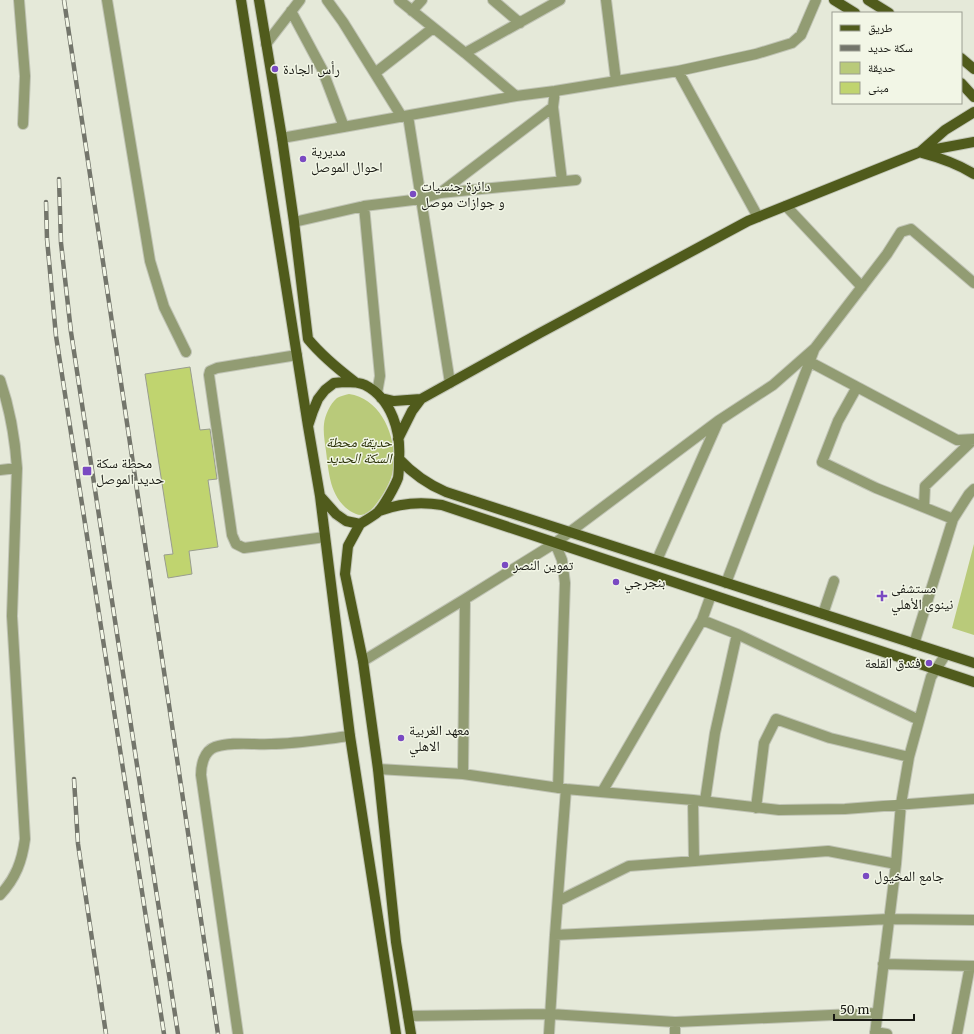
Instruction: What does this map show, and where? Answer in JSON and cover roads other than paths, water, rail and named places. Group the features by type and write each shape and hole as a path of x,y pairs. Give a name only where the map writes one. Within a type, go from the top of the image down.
{"main road":[{"path":"241,0 320,496 350,736 396,1034"},
{"path":"259,0 282,138 308,339 330,363 355,382"},
{"path":"834,0 853,12"},
{"path":"868,0 887,12"},
{"path":"962,59 974,69"},
{"path":"962,84 974,98"},
{"path":"920,152 945,130 974,112"},
{"path":"398,439 412,411 421,400 748,221 920,152 974,142"},
{"path":"920,152 943,158 974,174"},
{"path":"308,426 318,399 325,390 334,384 355,382 365,385 379,396 392,415 400,447 398,478 378,511"},
{"path":"379,396 394,401 421,400"},
{"path":"399,459 415,476 435,488 974,663"},
{"path":"320,496 336,514 346,521 360,524"},
{"path":"411,1034 396,942 378,769 363,661 345,574 348,546 360,524 378,511 403,503 429,503 442,505 974,682"}],"street":[{"path":"19,0 25,76 23,124"},
{"path":"107,0 150,260 164,307 186,352"},
{"path":"266,44 300,0"},
{"path":"327,0 405,116 421,199 450,383"},
{"path":"399,0 516,96"},
{"path":"412,11 422,0"},
{"path":"493,0 520,22"},
{"path":"465,53 560,0"},
{"path":"606,0 616,81"},
{"path":"282,138 516,96 678,71 756,54 792,43 801,35 816,0"},
{"path":"291,11 322,69 344,127"},
{"path":"375,73 433,28"},
{"path":"678,71 758,217"},
{"path":"555,91 554,107 562,181"},
{"path":"440,193 554,107"},
{"path":"294,222 364,206 421,199 440,193 576,180"},
{"path":"364,206 380,376 379,396"},
{"path":"786,206 862,287"},
{"path":"363,661 555,543 718,420 773,385 815,348 887,254 901,232 911,229 974,283"},
{"path":"726,583 815,348"},
{"path":"297,355 217,368 210,371 209,375 232,535 236,544 244,548 325,537"},
{"path":"810,362 957,440 974,439"},
{"path":"0,380 10,413 17,468 12,616 25,839 22,857 16,873 0,895"},
{"path":"857,387 838,421 822,462 876,488 953,519"},
{"path":"657,560 718,420"},
{"path":"924,507 925,486 974,439"},
{"path":"0,470 17,468"},
{"path":"914,644 953,519 969,494 974,489"},
{"path":"549,1034 558,901 562,788 565,583 562,560 555,543"},
{"path":"823,614 834,581"},
{"path":"602,792 702,620 711,595"},
{"path":"462,774 465,599"},
{"path":"702,620 737,634 919,720"},
{"path":"704,801 715,733 737,634"},
{"path":"887,1034 875,1033 896,864 900,804 909,757 928,686 935,669 946,654"},
{"path":"756,808 764,743 776,719 830,738 909,757"},
{"path":"238,1034 200,775 202,762 208,752 214,747 248,744 271,744 350,736"},
{"path":"378,769 462,774 562,788 704,801 779,810 831,809 974,799"},
{"path":"693,800 694,861"},
{"path":"558,901 629,866 828,851 896,864"},
{"path":"555,935 889,919 974,920"},
{"path":"883,964 972,966 957,1034"},
{"path":"408,1016 550,1014 675,1022 877,1013"},
{"path":"675,1022 675,1034"}],"railway":[{"path":"64,0 218,1034"},
{"path":"59,179 61,243 71,332 178,1034"},
{"path":"46,202 47,239 56,336 164,1034"},
{"path":"74,779 78,844 106,1034"}],"place":[{"name":"رأس الجادة","path":"275,69"},
{"name":"مديرية احوال الموصل","path":"303,159"},
{"name":"دائرة جنسيات و جوازات موصل","path":"413,194"},
{"name":"محطة سكة حديد الموصل","path":"87,471"},
{"name":"تموين النصر","path":"505,565"},
{"name":"بنجرجي","path":"616,582"},
{"name":"مستشفى نينوى الأهلي","path":"882,596"},
{"name":"فندق القلعة","path":"929,663"},
{"name":"معهد الغربية الاهلي","path":"401,738"},
{"name":"جامع المخيول","path":"866,876"}],"park label":[{"name":"حديقة محطة السكة الحديد","path":"359,450"}]}
